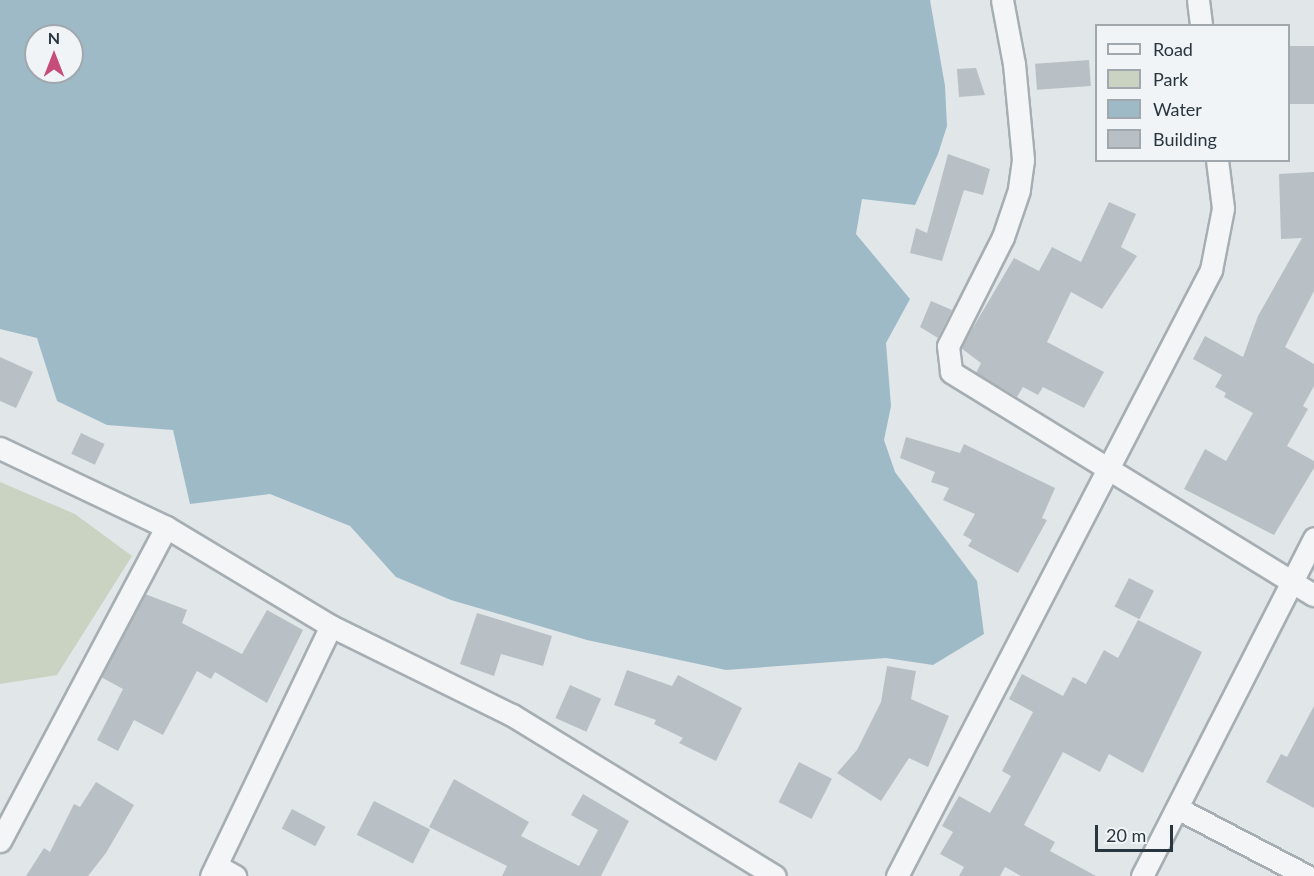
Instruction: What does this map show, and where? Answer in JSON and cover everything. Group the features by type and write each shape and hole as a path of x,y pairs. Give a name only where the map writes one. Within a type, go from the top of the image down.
{"street":[{"path":"1002,0 1014,64 1023,160 1019,190 947,358 961,382 1111,468 1314,595"},
{"path":"1198,0 1201,24"},
{"path":"897,876 1111,468 1211,270 1222,220 1217,162"},
{"path":"0,448 166,527 331,626 512,715 775,876"},
{"path":"0,841 166,527"},
{"path":"1142,876 1314,538"},
{"path":"221,873 331,626"},
{"path":"1177,808 1307,876"}],"green space":[{"path":"0,482 75,514 132,556 57,675 0,684"}],"water":[{"path":"0,0 930,0 945,86 947,126 938,154 915,205 862,199 856,234 910,299 886,343 891,406 884,440 895,472 977,581 984,634 933,665 886,658 726,670 587,640 451,600 396,577 350,526 270,494 190,504 173,430 107,425 57,401 37,338 0,329"}],"building":[{"path":"1290,46 1314,46 1314,104 1290,104"},
{"path":"1089,60 1091,86 1037,90 1035,64"},
{"path":"976,68 985,95 959,97 957,69"},
{"path":"948,154 990,169 983,195 964,190 942,261 910,253 916,228 927,233"},
{"path":"1314,172 1314,291 1285,347 1314,364 1314,386 1303,406 1308,409 1287,446 1314,461 1314,468 1274,535 1184,489 1205,449 1226,461 1253,413 1224,397 1226,393 1215,387 1222,375 1193,359 1205,336 1243,357 1258,316 1302,238 1281,239 1279,174"},
{"path":"1109,202 1136,214 1121,247 1137,256 1102,309 1071,292 1047,342 1104,372 1084,408 1043,387 1038,395 1023,387 1017,397 976,373 981,363 961,348 1014,258 1039,271 1052,247 1081,262"},
{"path":"931,301 952,310 938,338 920,327"},
{"path":"0,357 33,372 16,408 0,401"},
{"path":"81,433 105,444 95,465 71,454"},
{"path":"906,437 960,453 964,444 1055,488 1042,518 1047,520 1018,573 968,546 972,540 963,535 975,514 943,500 949,488 931,482 935,472 900,458"},
{"path":"1129,578 1154,591 1139,619 1114,607"},
{"path":"145,594 187,610 182,623 242,654 267,610 303,630 267,703 215,672 211,679 197,671 163,735 134,720 118,751 97,740 123,689 101,677"},
{"path":"477,613 552,636 543,666 501,654 494,676 460,664"},
{"path":"1138,620 1202,652 1143,773 1109,754 1100,772 1063,752 1024,825 1055,842 1050,851 1096,876 1021,876 1005,867 1000,876 959,876 964,867 940,854 953,832 942,826 959,796 990,813 1011,776 1002,771 1033,712 1009,699 1022,674 1063,696 1073,677 1086,684 1104,650 1118,658"},
{"path":"887,666 916,671 911,699 949,716 928,767 909,758 881,801 837,773 857,750 881,702"},
{"path":"627,670 672,686 678,675 742,708 716,761 679,743 683,738 654,724 656,720 614,705"},
{"path":"570,685 601,699 586,732 555,718"},
{"path":"1314,706 1314,808 1266,782 1281,754 1287,757"},
{"path":"799,762 832,779 812,819 779,802"},
{"path":"454,779 529,822 521,836 579,866 598,830 571,815 583,794 629,821 601,876 502,876 507,866 429,827"},
{"path":"96,782 134,805 106,853 88,876 26,876 44,848 50,852 74,804 80,807"},
{"path":"374,801 430,830 413,863 357,835"},
{"path":"292,809 326,827 315,846 282,828"}]}
